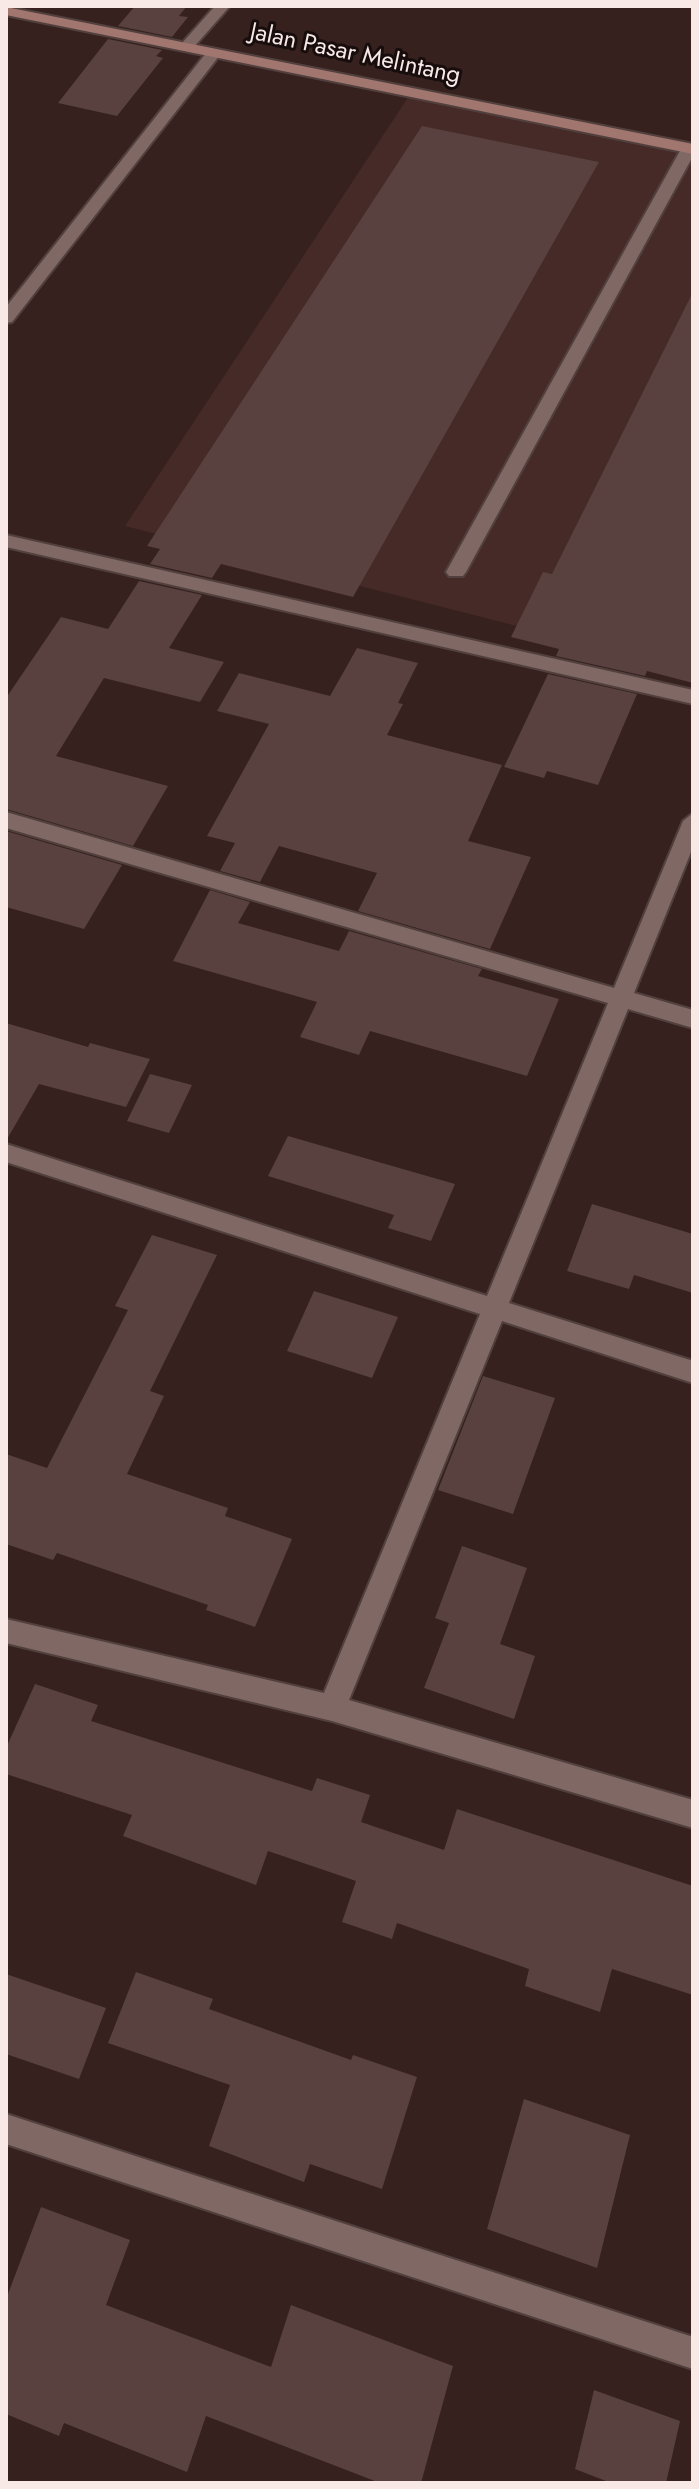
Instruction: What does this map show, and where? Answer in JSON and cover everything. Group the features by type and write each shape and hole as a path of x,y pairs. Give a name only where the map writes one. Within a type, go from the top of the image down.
{"street":[{"path":"188,45 223,6"},
{"name":"Jalan Pasar Melintang","path":"6,11 188,45 691,149"},
{"path":"6,318 215,51"},
{"path":"456,572 691,149"},
{"path":"6,541 693,697"},
{"path":"6,820 693,1019"},
{"path":"332,1708 693,821"},
{"path":"6,1153 693,1372"},
{"path":"6,1631 332,1708 693,1814"},
{"path":"6,2129 693,2353"}],"shaded area":[{"path":"409,96 693,154 693,671 125,526"}],"building":[{"path":"135,6 187,6 179,16 188,17 172,37 118,26"},
{"path":"108,39 162,50 156,56 163,58 117,116 58,103"},
{"path":"422,126 599,162 353,597 221,564 212,578 150,564 160,549 147,546"},
{"path":"693,292 693,683 647,671 645,676 556,656 559,649 511,637 543,572 552,574"},
{"path":"139,581 202,595 169,648 224,662 200,702 104,678 56,756 168,786 133,846 6,809 6,698 61,617 108,629"},
{"path":"357,648 418,663 398,703 403,704 387,735 502,765 468,841 531,857 490,949 358,911 377,873 279,846 260,882 220,871 235,843 207,836 269,724 217,711 239,673 330,696"},
{"path":"548,674 637,694 598,785 547,771 544,778 504,767"},
{"path":"6,831 122,865 84,929 6,907"},
{"path":"210,890 250,902 238,923 339,951 349,931 482,969 478,976 559,999 527,1076 370,1031 359,1055 300,1037 317,1002 173,961"},
{"path":"6,1023 88,1047 90,1043 150,1059 126,1107 39,1084 6,1141"},
{"path":"150,1074 192,1085 169,1133 127,1121"},
{"path":"288,1136 455,1184 431,1241 388,1228 394,1215 268,1176"},
{"path":"592,1204 693,1234 693,1293 634,1275 629,1289 567,1271"},
{"path":"152,1235 217,1255 150,1391 164,1396 127,1474 228,1508 225,1516 292,1539 255,1627 206,1610 208,1605 57,1553 53,1560 6,1544 6,1454 47,1468 128,1310 115,1306"},
{"path":"314,1291 398,1317 372,1378 287,1351"},
{"path":"483,1376 555,1398 513,1514 438,1490"},
{"path":"462,1546 527,1568 500,1644 535,1656 514,1719 424,1688 449,1623 435,1618"},
{"path":"35,1684 98,1705 91,1721 312,1791 317,1778 370,1795 361,1822 444,1850 457,1809 693,1886 693,1995 612,1969 600,2012 525,1986 529,1969 397,1923 392,1939 342,1922 356,1881 268,1851 256,1885 123,1836 132,1815 6,1774 6,1748"},
{"path":"136,1972 213,1999 209,2009 351,2060 353,2055 417,2077 382,2189 310,2164 304,2182 209,2146 230,2085 108,2043"},
{"path":"6,1974 106,2008 79,2079 6,2054"},
{"path":"524,2099 630,2135 597,2268 487,2229"},
{"path":"41,2207 130,2240 106,2305 271,2367 291,2305 453,2366 421,2483 380,2483 206,2416 187,2472 64,2423 59,2436 6,2414 6,2299"},
{"path":"594,2390 680,2421 666,2483 611,2483 575,2469"}]}
